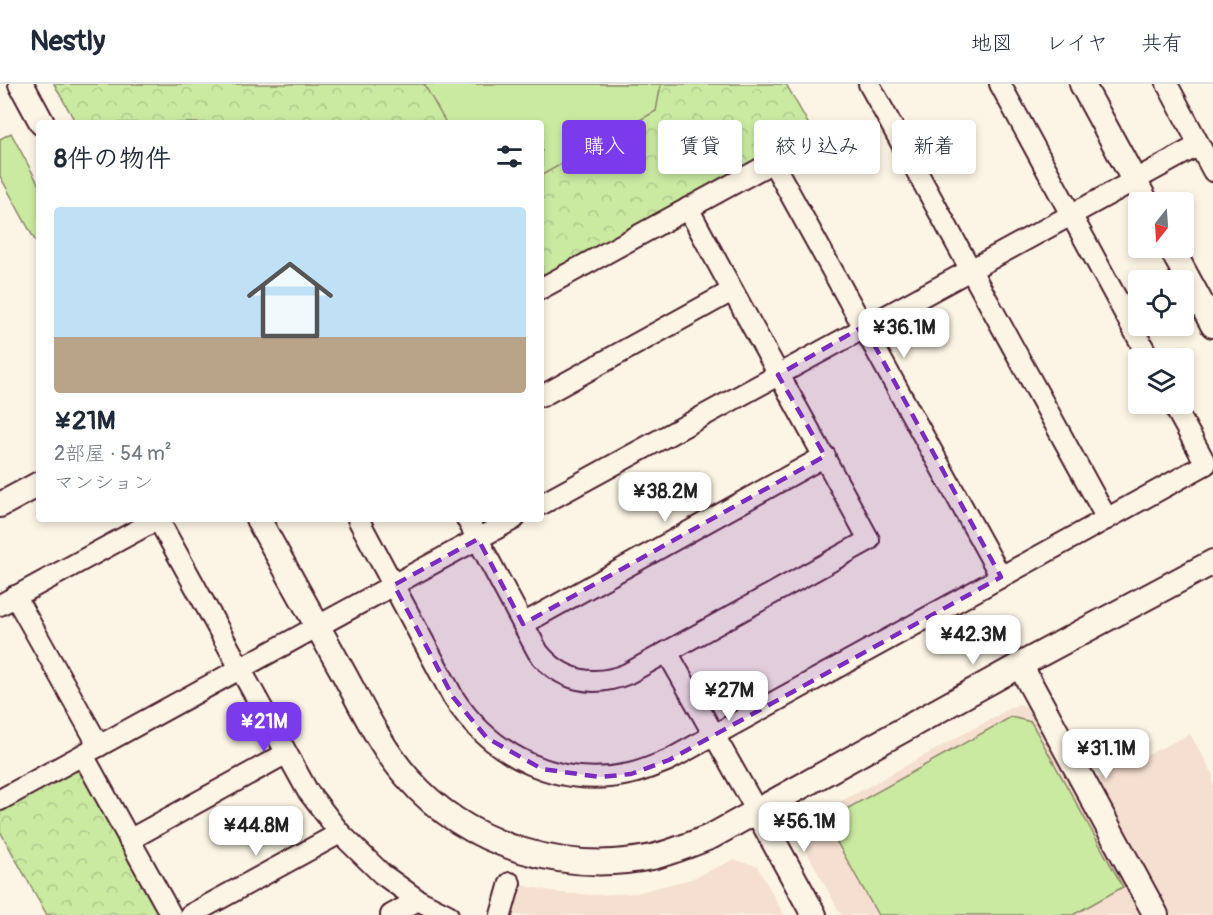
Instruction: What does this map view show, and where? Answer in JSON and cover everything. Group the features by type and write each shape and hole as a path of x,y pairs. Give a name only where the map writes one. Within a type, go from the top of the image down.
{"street":[{"path":"21,84 40,120"},
{"path":"869,84 1107,519"},
{"path":"999,84 1144,348"},
{"path":"1082,84 1141,192"},
{"path":"1167,84 1213,171"},
{"path":"544,503 1198,145"},
{"path":"544,287 778,158 864,326 1001,577"},
{"path":"469,522 545,662 557,670 584,681 611,681 627,674 869,540 688,208"},
{"path":"1176,258 1213,325"},
{"path":"544,395 732,291"},
{"path":"360,522 460,708 487,738 513,756 542,769 572,776 631,774 669,760 1206,464 1178,414"},
{"path":"523,624 825,456"},
{"path":"0,505 36,486"},
{"path":"152,522 8,600 91,750 129,840 171,915"},
{"path":"160,522 285,754 307,790 340,833 382,874 418,900 447,915"},
{"path":"260,522 369,720 408,778 436,805 468,827 490,838 535,855 559,860 602,862 629,861 678,850 712,836 1020,665 1213,562"},
{"path":"2,794 91,750 509,522"},
{"path":"667,651 814,915"},
{"path":"1020,665 1156,915"},
{"path":"129,840 285,754"},
{"path":"190,915 340,833"},
{"path":"501,915 510,883"},
{"path":"391,915 418,900"}],"highlighted area":[{"path":"864,326 1001,577 669,760 631,774 600,777 542,769 487,738 453,697 394,585 478,539 523,624 825,456 778,375"}],"shaded area":[{"path":"1018,704 1031,707 1144,915 841,915 802,843 809,819"},
{"path":"1190,734 1213,774 1213,915 1171,915 1098,779"},
{"path":"733,860 757,866 784,915 507,915 516,884 560,893 594,895 636,893 691,879"}],"green space":[{"path":"54,84 786,84 806,120 754,120 754,164 742,170 742,120 658,120 658,174 736,174 544,279 544,120 74,120"},
{"path":"424,84 661,84 656,111 640,120 562,120 562,164 544,174 544,120 444,120"},
{"path":"11,133 36,179 36,242 0,176 0,139"},
{"path":"1011,717 1031,722 1123,887 1073,915 878,915 825,821"},
{"path":"74,771 82,772 161,915 47,915 0,831 0,810"}]}
